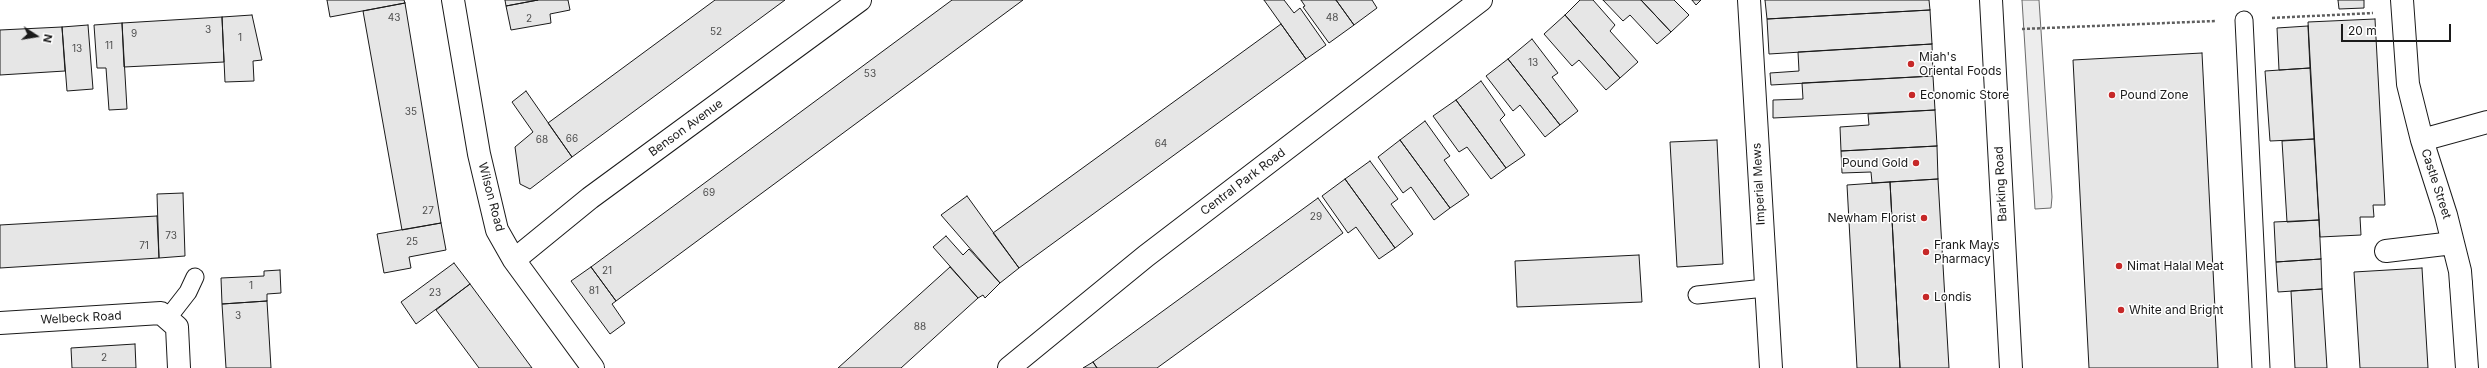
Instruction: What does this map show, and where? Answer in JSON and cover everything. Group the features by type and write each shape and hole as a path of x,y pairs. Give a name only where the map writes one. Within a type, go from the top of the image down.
{"street":[{"name":"Wilson Road","path":"453,0 489,199 497,230 514,260 593,368"},
{"name":"Benson Avenue","path":"514,260 590,198 860,0"},
{"name":"Central Park Road","path":"1009,368 1146,256 1481,0"},
{"name":"Imperial Mews","path":"1749,0 1765,288 1771,368"},
{"name":"Barking Road","path":"1991,0 2011,368"},
{"name":"Castle Street","path":"2402,6 2408,84 2422,140 2453,243 2461,284 2467,368"},
{"path":"2422,140 2487,122"},
{"path":"2386,251 2453,243"},
{"path":"164,316 177,327 179,368"},
{"name":"Welbeck Road","path":"0,323 164,316"}],"lane":[{"path":"2244,20 2261,368"},
{"path":"164,316 188,292 195,278"},
{"path":"1697,295 1765,288"}],"path":[{"path":"1992,30 2244,20 2402,6"}],"shaded area":[{"path":"2022,0 2039,0 2052,197 2051,208 2035,209"}],"building":[{"path":"327,0 404,0 405,3 330,17"},
{"path":"505,0 538,0 506,6"},
{"path":"538,0 568,0 570,10 550,14 551,23 511,30 506,6"},
{"path":"715,0 785,0 572,157 548,123"},
{"path":"952,0 1023,0 616,301 591,267"},
{"path":"1264,0 1284,0 1294,13 1300,8 1326,45 1306,59"},
{"path":"1301,0 1336,0 1354,25 1329,43 1303,7 1305,6"},
{"path":"1336,0 1372,0 1377,8 1354,25"},
{"path":"1580,0 1593,0 1615,25 1610,31 1638,62 1620,78 1565,15"},
{"path":"1603,0 1641,0 1671,32 1657,44 1630,15 1623,21"},
{"path":"1641,0 1674,0 1689,15 1671,32"},
{"path":"1692,0 1701,0 1696,5"},
{"path":"1765,0 1929,0 1930,10 1767,19"},
{"path":"2338,0 2364,0 2364,8 2339,9"},
{"path":"405,3 441,223 402,230 363,11"},
{"path":"1930,10 1932,44 1769,54 1767,19"},
{"path":"252,15 262,60 253,61 254,81 225,82 222,17"},
{"path":"1565,15 1620,78 1606,90 1579,60 1572,66 1544,34"},
{"path":"222,17 224,62 124,67 122,23"},
{"path":"2375,19 2385,205 2373,205 2374,217 2360,217 2361,235 2320,237 2308,22"},
{"path":"122,23 127,109 109,110 106,68 97,68 94,25"},
{"path":"1281,24 1306,59 1019,268 993,233"},
{"path":"88,25 93,89 67,91 62,27"},
{"path":"2308,26 2310,68 2279,70 2277,28"},
{"path":"62,27 65,71 0,75 0,30"},
{"path":"1532,39 1558,73 1552,77 1578,111 1560,125 1508,59"},
{"path":"1932,44 1933,76 1771,85 1770,73 1799,71 1798,52"},
{"path":"2202,53 2218,368 2089,368 2073,60"},
{"path":"1508,59 1560,125 1545,137 1520,105 1513,111 1486,76"},
{"path":"2310,68 2314,139 2270,141 2265,71"},
{"path":"1933,76 1935,110 1773,118 1773,100 1803,99 1802,83"},
{"path":"1481,81 1505,115 1500,120 1525,155 1506,168 1456,100"},
{"path":"526,91 572,157 530,189 520,184 515,147 533,132 512,102"},
{"path":"1456,100 1506,168 1491,179 1467,147 1459,152 1433,116"},
{"path":"1935,110 1937,146 1841,151 1840,127 1869,125 1868,114"},
{"path":"1425,121 1450,156 1444,160 1469,195 1450,208 1400,140"},
{"path":"2314,139 2319,220 2287,222 2282,141"},
{"path":"1400,140 1450,208 1434,220 1411,187 1403,193 1378,157"},
{"path":"1717,140 1723,264 1677,267 1670,142"},
{"path":"1937,146 1938,179 1872,183 1871,172 1842,173 1841,151"},
{"path":"1370,161 1398,199 1391,204 1413,234 1395,248 1345,179"},
{"path":"1345,179 1395,248 1379,259 1356,227 1348,233 1322,196"},
{"path":"1938,179 1949,368 1900,368 1890,182"},
{"path":"1890,182 1900,368 1857,368 1847,185"},
{"path":"183,193 185,256 159,258 157,194"},
{"path":"967,196 1019,268 1000,283 941,215"},
{"path":"1318,198 1343,233 1157,368 1097,368 1093,362"},
{"path":"157,216 159,258 0,268 0,225"},
{"path":"2319,220 2321,259 2276,262 2274,222"},
{"path":"441,223 446,250 409,257 411,268 384,273 377,234"},
{"path":"946,236 963,255 969,249 1000,283 985,298 983,295 978,298 933,247"},
{"path":"1639,255 1642,302 1517,307 1515,261"},
{"path":"2321,259 2322,289 2278,292 2276,262"},
{"path":"454,263 470,284 416,324 401,302"},
{"path":"591,267 616,301 612,304 625,323 610,334 571,281"},
{"path":"950,267 978,298 901,368 838,368"},
{"path":"2422,268 2428,368 2360,368 2354,272"},
{"path":"280,270 281,293 267,294 267,301 222,304 221,278 264,276 264,271"},
{"path":"470,284 532,368 479,368 436,310"},
{"path":"2322,289 2327,368 2295,368 2291,291"},
{"path":"267,301 271,368 226,368 222,304"},
{"path":"135,344 136,368 72,368 71,348"},
{"path":"1093,362 1097,368 1083,368"}],"place":[{"name":"Miah's Oriental Foods","path":"1911,64"},
{"name":"Economic Store","path":"1912,95"},
{"name":"Pound Zone","path":"2112,95"},
{"name":"Pound Gold","path":"1916,163"},
{"name":"Newham Florist","path":"1924,218"},
{"name":"Frank Mays Pharmacy","path":"1926,252"},
{"name":"Nimat Halal Meat","path":"2119,266"},
{"name":"Londis","path":"1926,297"},
{"name":"White and Bright","path":"2121,310"}]}
